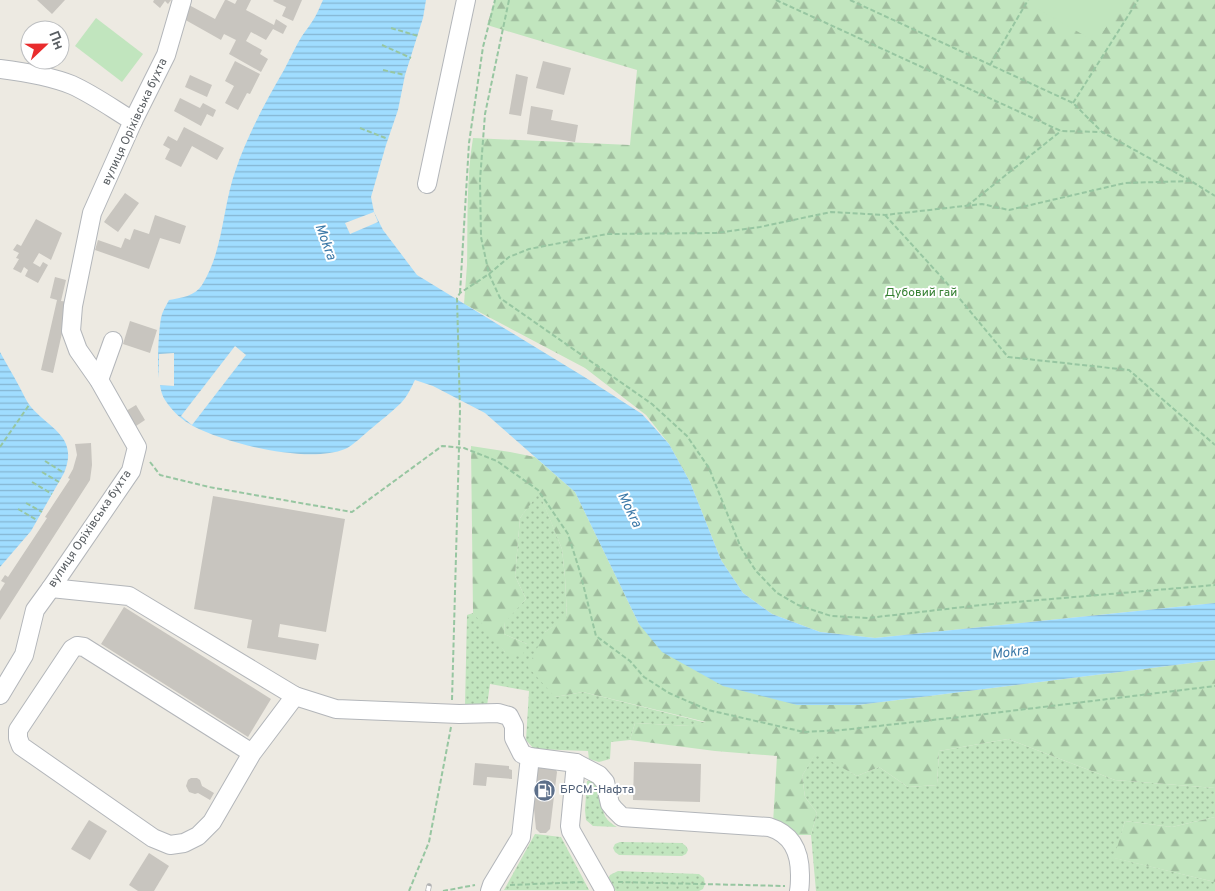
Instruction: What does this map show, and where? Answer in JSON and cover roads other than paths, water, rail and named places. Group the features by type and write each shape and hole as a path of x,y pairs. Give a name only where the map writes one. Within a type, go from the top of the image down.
{"street":[{"name":"вулиця Оріхівська бухта","path":"0,695 24,655 35,610 130,471 137,446 78,350 71,331 73,306 92,213 133,121 166,55 182,0"},
{"path":"427,184 466,0"},
{"path":"0,69 34,74 72,85 133,121"},
{"path":"98,380 113,341"},
{"path":"51,588 129,596 295,696 336,709 452,714 498,713 509,716 514,726 514,738 522,754 530,757 576,763 599,775 605,782 610,804 622,817 769,826 776,829 788,838 797,853 800,864 800,889"},
{"path":"252,753 84,646 77,646 72,649 18,730 21,746 153,838 170,845 184,843 198,836 212,822 252,753 295,696"},
{"path":"491,888 522,837 530,757"},
{"path":"576,763 571,832 602,886"}],"water":[{"name":"Mokra","path":"323,0 426,0 423,18 405,75 398,110 371,197 374,212 383,230 417,275 642,414 669,444 690,482 721,560 743,593 772,614 820,632 875,638 1215,603 1215,660 858,705 797,705 723,686 662,652 639,624 575,492 485,413 433,386 415,380 405,398 390,413 345,449 329,453 310,454 268,450 208,433 185,421 165,400 160,383 158,360 159,336 163,311 169,300 196,292 209,272 219,243 231,183 246,143 299,40 316,15"},
{"path":"0,352 29,405 54,428 65,442 68,451 68,461 64,473 31,531 0,567"}],"railway":[{"path":"428,891 429,886"}],"place":[{"name":"БРСМ-Нафта","path":"544,790"}],"park label":[{"name":"Дубовий гай","path":"921,293"}]}
